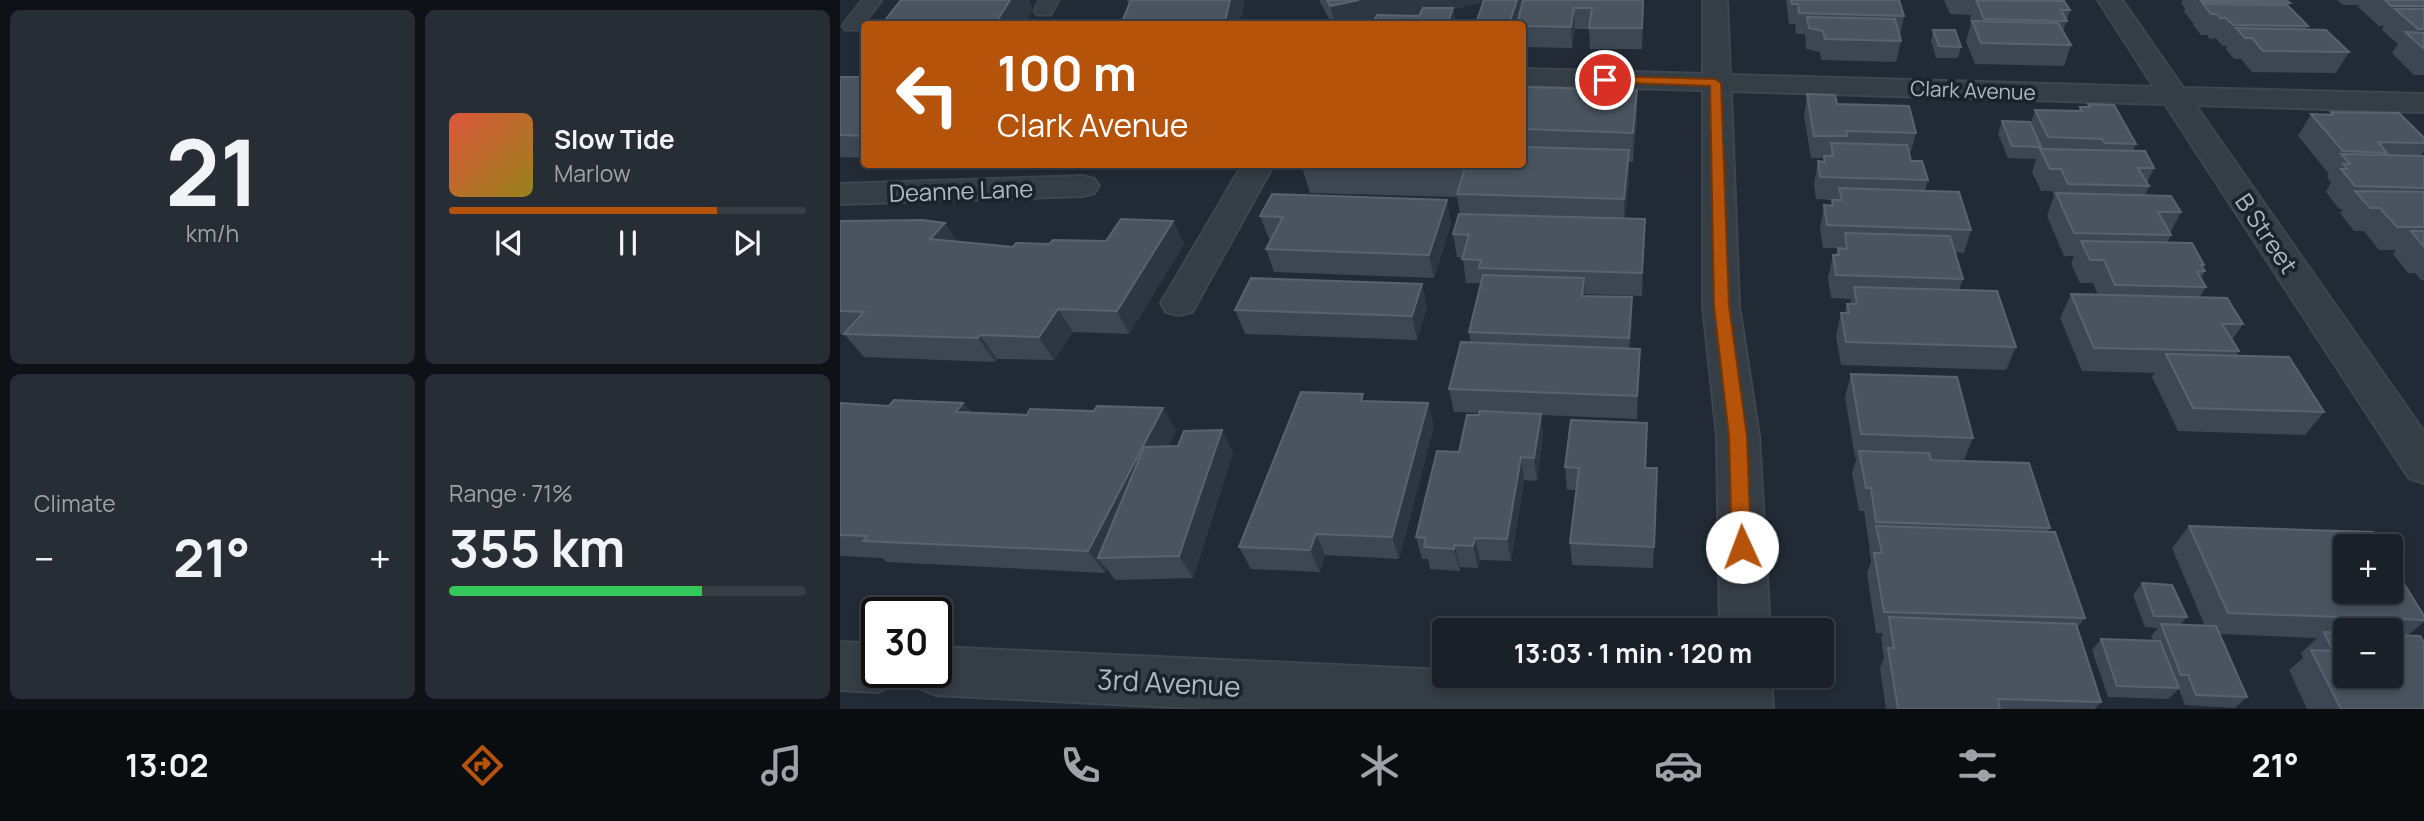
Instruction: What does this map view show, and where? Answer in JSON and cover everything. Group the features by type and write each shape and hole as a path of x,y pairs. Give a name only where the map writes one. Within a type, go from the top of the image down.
{"street":[{"path":"1715,0 1721,306 1738,436 1745,618"},
{"name":"B Street","path":"2110,0 2424,466"},
{"name":"Clark Avenue","path":"1526,78 2424,103"},
{"path":"1179,303 1257,168"},
{"name":"Deanne Lane","path":"840,194 1083,186"},
{"path":"840,666 861,667"},
{"name":"3rd Avenue","path":"952,672 1737,709"},
{"path":"1746,688 1747,709"}],"lane":[{"path":"852,26 872,0"}],"building":[{"path":"901,0 1010,0 997,21 884,21"},
{"path":"1131,0 1230,0 1225,21 1122,21"},
{"path":"1327,0 1359,0 1330,6"},
{"path":"1484,0 1517,0 1510,21 1477,21"},
{"path":"1523,0 1643,0 1642,28 1589,28 1592,8 1574,8 1571,27 1526,26 1526,21 1518,21"},
{"path":"1791,0 1899,0 1904,16 1799,13 1798,4 1792,4"},
{"path":"1976,0 2064,1 2070,10 2061,10 2067,21 1984,19"},
{"path":"2200,0 2286,0 2290,3 2202,2"},
{"path":"2385,0 2424,0 2424,6 2391,6"},
{"path":"2203,4 2287,5 2308,26 2233,25 2226,18 2211,14"},
{"path":"1423,8 1453,8 1448,21 1374,21 1377,15 1419,16"},
{"path":"2395,9 2424,9 2424,29 2418,29"},
{"path":"1807,17 1895,19 1901,41 1825,39 1823,31 1809,28"},
{"path":"1972,21 2058,23 2071,45 1981,43"},
{"path":"2236,28 2326,30 2349,52 2263,51 2252,38 2245,38"},
{"path":"1933,30 1955,30 1961,47 1939,46"},
{"path":"2405,32 2424,33 2424,49"},
{"path":"840,77 861,77 861,136 840,135"},
{"path":"1526,87 1637,90 1633,133 1526,129"},
{"path":"1807,94 1835,95 1837,104 1909,106 1916,133 1846,131 1847,136 1814,136"},
{"path":"2088,104 2114,105 2136,144 2105,143 2102,139 2048,137 2035,110 2082,111 2080,107 2090,107"},
{"path":"2331,112 2399,113 2424,138 2424,143 2378,142 2387,153 2343,151 2311,114 2333,115"},
{"path":"2002,121 2030,122 2041,147 2012,146"},
{"path":"1831,143 1907,145 1911,161 1922,161 1928,180 1820,177 1818,161 1825,162 1824,156 1833,156"},
{"path":"1526,147 1629,150 1624,199 1457,194 1465,168 1526,168"},
{"path":"2040,149 2145,151 2154,168 2138,168 2149,186 2068,184 2061,169 2050,169"},
{"path":"2341,154 2424,156 2424,188 2355,186 2341,169 2347,169 2343,164 2350,164"},
{"path":"1839,188 1959,192 1971,230 1827,225 1824,205 1833,206 1832,200 1842,200"},
{"path":"2355,191 2424,192 2424,227 2397,227 2380,208 2370,208"},
{"path":"2056,193 2171,196 2181,212 2158,212 2171,235 2074,233"},
{"path":"1272,194 1447,200 1429,255 1266,249 1283,217 1260,216"},
{"path":"1459,214 1645,219 1642,273 1479,268 1481,260 1462,259 1469,235 1453,234"},
{"path":"1121,219 1173,221 1117,311 1058,309 1039,337 844,334 864,312 840,311 840,221 922,220 945,223 930,239 1013,247 1016,243 1049,244 1053,240 1106,241"},
{"path":"2411,231 2424,231 2424,247"},
{"path":"1845,233 1950,236 1963,279 1836,275 1833,255 1839,255 1838,248 1847,249"},
{"path":"2081,241 2192,243 2204,265 2201,265 2205,271 2197,272 2206,287 2115,285 2104,260 2090,260"},
{"path":"1483,275 1584,278 1582,296 1632,297 1629,338 1469,332"},
{"path":"1251,278 1422,284 1412,316 1235,310"},
{"path":"1854,287 1997,291 2016,347 1846,342 1841,313 1849,313 1847,304 1857,304"},
{"path":"2071,294 2227,298 2243,324 2222,324 2239,351 2094,348"},
{"path":"1461,342 1640,349 1637,396 1449,389"},
{"path":"2166,354 2289,357 2324,412 2193,408"},
{"path":"1851,374 1957,377 1973,438 1861,434"},
{"path":"1301,392 1363,394 1361,401 1428,403 1392,537 1316,534 1310,550 1239,547"},
{"path":"894,400 963,403 956,412 1027,415 1030,409 1094,411 1097,406 1163,408 1088,551 863,541 867,536 840,535 840,403 889,406"},
{"path":"1480,411 1541,414 1534,458 1521,457 1507,539 1475,538 1473,546 1455,545 1454,549 1424,547 1426,538 1416,537 1437,451 1459,452 1467,415 1479,415"},
{"path":"1571,420 1647,423 1645,468 1657,468 1654,547 1570,543 1579,468 1565,467"},
{"path":"1222,430 1179,556 1098,558 1144,447 1178,446 1184,431"},
{"path":"1859,451 1929,453 1931,460 2029,463 2050,528 1876,522 1871,488 1866,488"},
{"path":"1876,526 2055,532 2085,618 1884,612 1874,553 1882,553"},
{"path":"2189,526 2373,532 2374,534 2333,534 2333,604 2403,604 2403,582 2424,620 2403,618 2228,613"},
{"path":"2142,583 2172,585 2187,617 2154,616"},
{"path":"1889,617 2076,624 2101,702 1998,699 2000,709 1898,709 1888,648 1894,648"},
{"path":"2161,624 2216,626 2247,697 2196,695 2188,675 2181,675"},
{"path":"2324,632 2333,632 2333,651"},
{"path":"2403,635 2420,636 2424,642 2424,709 2341,709 2311,650 2333,651 2333,688 2403,688"},
{"path":"2101,639 2160,641 2179,688 2117,686"}],"route":[{"path":"1605,80 1715,83 1721,306 1738,436 1742,547"}]}
